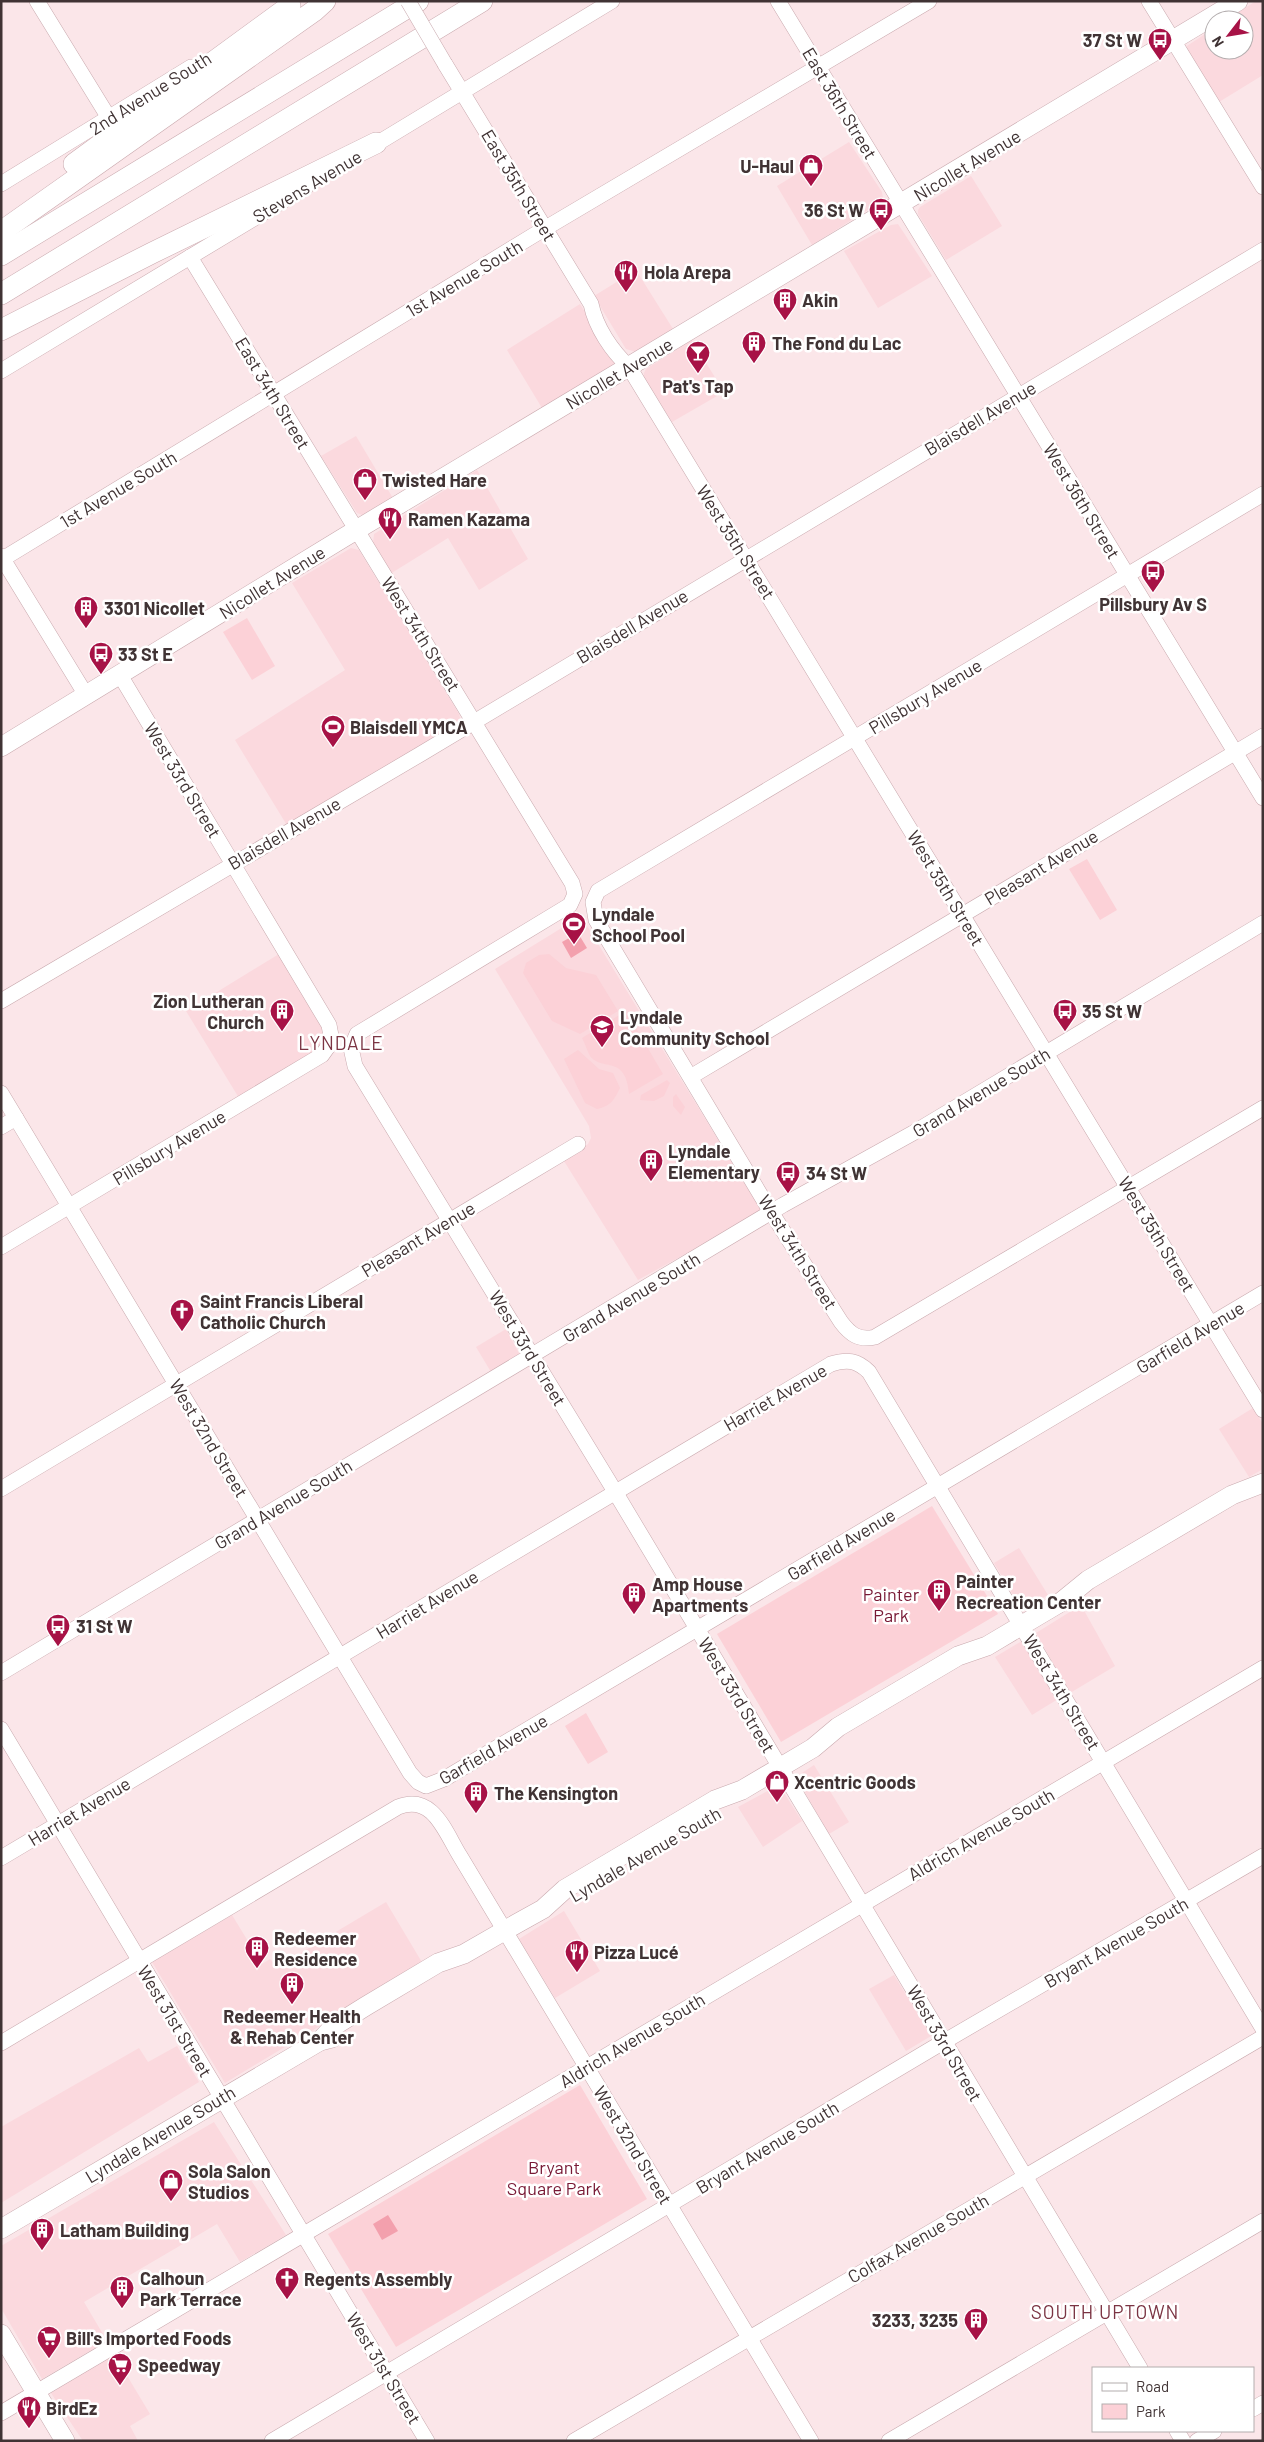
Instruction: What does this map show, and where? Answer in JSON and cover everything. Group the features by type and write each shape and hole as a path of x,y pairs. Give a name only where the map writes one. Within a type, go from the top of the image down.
{"highway":[{"path":"1,232 298,23 325,1"},
{"path":"1,255 418,1"},
{"path":"1,294 482,1"},
{"path":"1,224 101,143 294,4"},
{"path":"1,330 152,253 376,143"}],"main road":[{"name":"Nicollet Avenue","path":"1,747 356,530 902,205 1238,1"},
{"name":"Lyndale Avenue South","path":"1,2228 320,2041 334,2026 438,1963 464,1954 505,1931 542,1908 566,1889 715,1800 742,1790 813,1748 838,1727 966,1652 987,1646 1061,1602 1082,1584 1236,1492 1260,1485"},
{"path":"1,2334 65,2441"}],"street":[{"path":"37,1 109,118"},
{"name":"East 35th Street","path":"408,1 461,92 591,304 594,317 602,332 617,355 634,365"},
{"name":"Stevens Avenue","path":"1,372 612,1"},
{"name":"East 36th Street","path":"778,1 902,205"},
{"name":"1st Avenue South","path":"2,559 546,229 929,1"},
{"path":"1149,1 1263,187"},
{"name":"2nd Avenue South","path":"1,184 294,4"},
{"name":"West 36th Street","path":"902,205 1263,798"},
{"name":"Blaisdell Avenue","path":"1,1001 1263,250"},
{"name":"East 34th Street","path":"190,257 356,530"},
{"name":"West 35th Street","path":"634,365 855,738 1263,1410"},
{"name":"Pillsbury Avenue","path":"593,902 598,891 1263,494"},
{"name":"West 34th Street","path":"351,1048 356,1034 570,904 575,894 572,883 356,530"},
{"path":"2,559 86,695"},
{"name":"West 33rd Street","path":"120,675 329,1025 332,1041"},
{"name":"Pleasant Avenue","path":"692,1076 1263,736"},
{"name":"West 34th Street","path":"593,902 596,920 692,1076 772,1212 841,1322 849,1332 860,1338 875,1337 1129,1188"},
{"name":"Grand Avenue South","path":"1,1673 772,1212 913,1133 1263,923"},
{"name":"Pillsbury Avenue","path":"1,1248 322,1055 332,1041"},
{"name":"West 33rd Street","path":"351,1048 355,1066 615,1492 1139,2367"},
{"name":"West 32nd Street","path":"1,1093 410,1773 418,1782"},
{"path":"1129,1188 1263,1108"},
{"path":"1,1126 16,1118"},
{"name":"Pleasant Avenue","path":"1,1489 578,1144"},
{"name":"Garfield Avenue","path":"418,1782 426,1786 444,1779 1263,1293"},
{"name":"Harriet Avenue","path":"1,1858 831,1364 843,1360 855,1361"},
{"name":"West 34th Street","path":"855,1361 869,1372 939,1486 1263,2029"},
{"name":"Aldrich Avenue South","path":"1,2413 1263,1668"},
{"name":"West 31st Street","path":"1,1729 427,2441"},
{"name":"West 32nd Street","path":"139,1961 398,1807 418,1803 428,1808 436,1816 811,2441"},
{"name":"Bryant Avenue South","path":"272,2441 944,2042 1263,1856"},
{"path":"1,2043 139,1961"},
{"name":"Colfax Avenue South","path":"574,2441 1263,2037"},
{"path":"889,2441 1263,2221"},
{"path":"1197,2441 1212,2432"}],"shaded area":[{"path":"1256,1 1263,1 1263,75 1219,102 1187,51 1187,46 1204,35 1204,60 1254,60 1254,10 1242,10"},
{"path":"849,142 882,192 883,198 880,202 812,245 777,186"},
{"path":"971,176 1002,226 946,260 918,214 918,210"},
{"path":"898,224 932,276 878,308 844,251 891,225"},
{"path":"636,270 673,329 636,352 626,349 594,296"},
{"path":"580,304 613,357 614,364 611,368 542,408 507,350"},
{"path":"692,340 724,392 672,422 644,378 644,373 646,369"},
{"path":"356,436 394,500 365,516 357,513 321,456"},
{"path":"477,470 528,559 479,590 448,538 390,574 373,543 374,534"},
{"path":"351,548 359,550 459,714 461,721 457,727 288,827 235,740 345,670 292,583"},
{"name":"Lyndale Community School","path":"581,916 761,1208 760,1213 638,1280 564,1161 588,1144 591,1138 589,1126 495,969"},
{"name":"Lyndale School Pool","path":"578,933 587,948 571,958 562,942"},
{"path":"279,954 327,1033 325,1046 239,1098 186,1011"},
{"path":"506,1329 521,1357 491,1372 476,1347"},
{"path":"1253,1408 1263,1424 1263,1469 1249,1477 1219,1429"},
{"path":"1019,1548 1048,1595 1024,1608 1020,1607 994,1563"},
{"path":"1081,1605 1115,1666 1070,1693 1036,1633"},
{"path":"1022,1641 1058,1699 1032,1715 995,1657"},
{"path":"814,1765 849,1822 829,1834 796,1777"},
{"path":"779,1785 802,1821 763,1847 738,1807"},
{"path":"386,1902 423,1964 225,2083 152,1962 232,1915 262,1964 270,1959 277,1967"},
{"path":"564,1911 600,1971 555,1998 519,1939"},
{"path":"894,1975 931,2036 906,2051 869,1989"},
{"path":"177,2046 199,2082 1,2203 1,2127 139,2048 148,2062"},
{"path":"214,2122 286,2235 240,2262 217,2224 84,2302 107,2341 42,2379 1,2308 1,2246"},
{"path":"388,2215 398,2231 382,2240 373,2224"},
{"path":"114,2354 150,2414 130,2426 138,2441 83,2441 51,2393"}],"green space":[{"path":"247,618 275,666 252,680 223,632"},
{"path":"1087,859 1117,910 1100,920 1069,869"},
{"path":"549,954 566,968 596,975 618,1011 580,1034 552,1021 523,973 526,963 539,955"},
{"path":"626,1011 663,1074 629,1094 623,1073 613,1066 595,1061 590,1056 582,1038"},
{"path":"578,1050 599,1069 613,1073 620,1088 614,1099 606,1106 597,1109 585,1103 564,1059"},
{"path":"667,1080 670,1083 664,1096 654,1101 640,1100 641,1095"},
{"path":"676,1094 685,1107 681,1115 673,1106 673,1097"},
{"name":"Painter Park","path":"932,1506 998,1614 781,1742 717,1634"},
{"path":"586,1713 608,1752 588,1764 565,1726"},
{"name":"Bryant Square Park","path":"580,2085 647,2199 396,2347 328,2234"}],"place":[{"name":"37 St W","path":"1160,61"},
{"name":"U-Haul","path":"811,187"},
{"name":"36 St W","path":"881,231"},
{"name":"Hola Arepa","path":"626,293"},
{"name":"Akin","path":"785,321"},
{"name":"The Fond du Lac","path":"754,364"},
{"name":"Pat's Tap","path":"698,374"},
{"name":"Twisted Hare","path":"365,501"},
{"name":"Ramen Kazama","path":"390,540"},
{"name":"Pillsbury Av S","path":"1153,593"},
{"name":"3301 Nicollet","path":"86,629"},
{"name":"33 St E","path":"101,675"},
{"name":"Blaisdell YMCA","path":"333,748"},
{"name":"Lyndale School Pool","path":"574,945"},
{"name":"Zion Lutheran Church","path":"282,1032"},
{"name":"35 St W","path":"1065,1032"},
{"name":"Lyndale Community School","path":"602,1048"},
{"name":"Lyndale Elementary","path":"651,1182"},
{"name":"34 St W","path":"788,1194"},
{"name":"Saint Francis Liberal Catholic Church","path":"182,1332"},
{"name":"Painter Recreation Center","path":"939,1612"},
{"name":"Amp House Apartments","path":"634,1615"},
{"name":"31 St W","path":"58,1647"},
{"name":"Xcentric Goods","path":"777,1803"},
{"name":"The Kensington","path":"476,1814"},
{"name":"Redeemer Residence","path":"257,1969"},
{"name":"Pizza Lucé","path":"577,1973"},
{"name":"Redeemer Health & Rehab Center","path":"292,2005"},
{"name":"Sola Salon Studios","path":"171,2202"},
{"name":"Latham Building","path":"42,2251"},
{"name":"Regents Assembly","path":"287,2300"},
{"name":"Calhoun Park Terrace","path":"122,2309"},
{"name":"3233, 3235","path":"976,2341"},
{"name":"Bill's Imported Foods","path":"49,2359"},
{"name":"Speedway","path":"120,2386"},
{"name":"BirdEz","path":"29,2429"}],"district":[{"name":"LYNDALE","path":"341,1042"},
{"name":"SOUTH UPTOWN","path":"1105,2311"}]}
